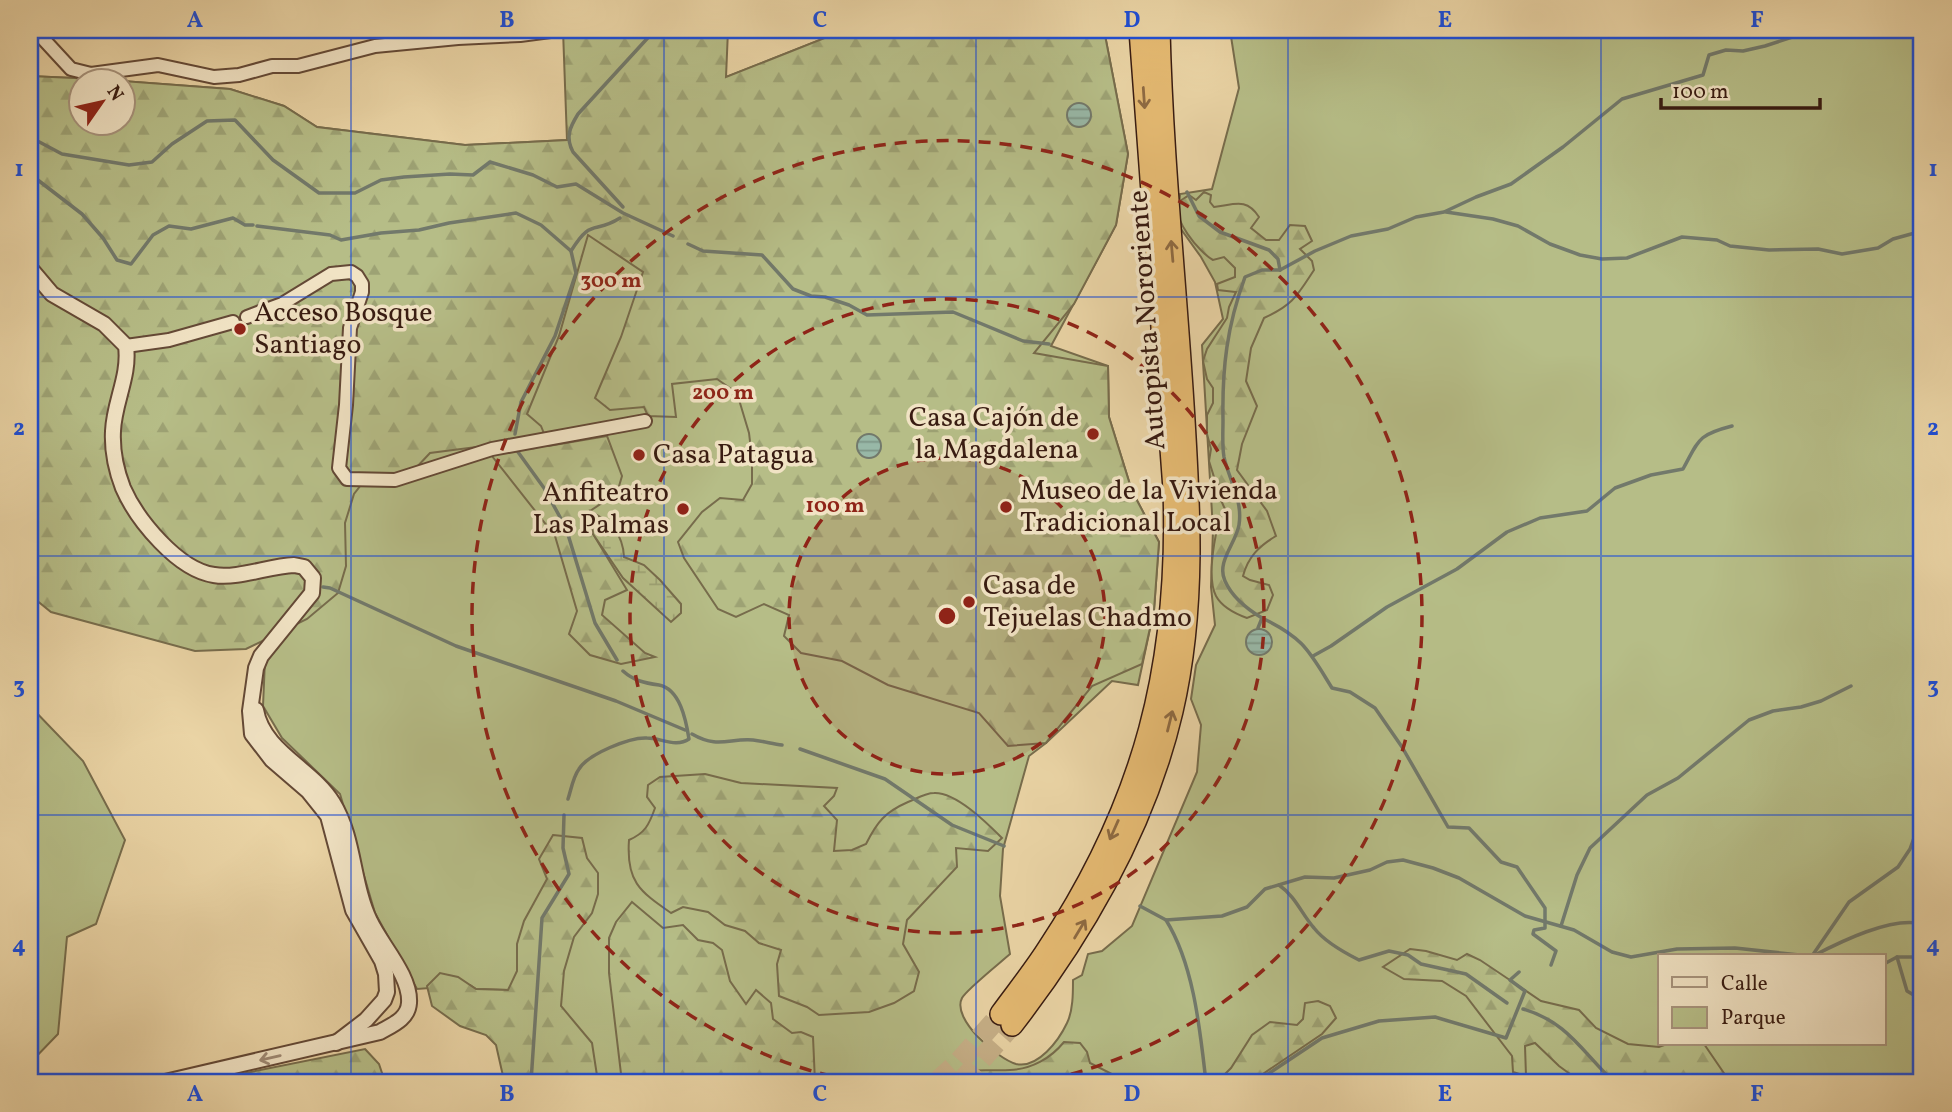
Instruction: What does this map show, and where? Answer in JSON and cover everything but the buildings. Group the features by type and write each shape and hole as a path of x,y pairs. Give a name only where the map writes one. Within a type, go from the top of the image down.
{"highway":[{"name":"Autopista Nororiente","path":"1140,30 1174,489 1175,556 1169,643 1147,743 1116,825 1063,925 1007,1019 1068,948 1097,901 1120,855 1160,756 1182,660 1188,608 1190,535 1162,115 1159,30"}],"street":[{"path":"30,33 35,30 71,69 91,74 158,65 214,77 239,75 272,66 309,64 375,46 558,30"},
{"path":"30,268 52,294 104,324 126,346 126,370 113,429 115,463 131,503 155,535 187,564 213,575 225,576 294,565 304,567 313,578 312,593 261,656 256,668 250,711 252,734 272,760 308,791 328,816 353,910 382,961 386,974 387,992 384,1000 366,1020 336,1043"},
{"path":"247,317 282,304 331,274 351,272 362,284 362,292 350,328 346,405 340,450 339,468 347,479 395,480 492,449 645,421"},
{"path":"126,346 169,340 233,322"},
{"path":"165,1082 380,1032 401,1019 409,1007 407,989 365,909 340,815 323,790 264,732 257,718 253,691"},
{"path":"384,1000 388,1010 394,1014 409,1007"}],"green space":[{"path":"563,30 728,30 726,77 830,36 837,30 1104,30 1128,154 1116,225 1074,304 1034,353 1108,366 1109,417 1132,491 1159,542 1154,610 1142,664 1092,686 1046,743 1008,746 979,713 888,685 842,661 801,653 784,636 789,615 764,604 736,617 718,609 684,558 678,542 702,512 720,498 743,500 752,484 749,433 737,393 717,379 672,384 676,417 648,416 644,407 610,410 595,398 621,337 643,272 588,235 559,336 527,414 541,426 549,446 607,436 622,476 617,493 590,511 593,534 627,590 605,600 602,615 645,653 655,657 621,664 590,655 569,634 577,611 555,536 484,446 430,453 414,470 388,476 368,476 354,494 345,523 346,566 338,593 307,619 246,649 195,651 51,612 30,595 30,76 66,78 66,136 136,136 136,82 230,89 284,106 317,127 465,145 567,140"},
{"path":"829,30 1104,30 1128,154 1116,225 1051,346 1108,366 1109,417 1132,491 1159,542 1154,610 1138,685 1112,681 1029,756 1003,849 1000,896 1010,954 965,994 960,1007 970,1027 998,1055 1016,1064 1024,1064 1047,1052 1063,1030 1072,1008 1073,980 1082,975 1088,954 1102,951 1132,926 1197,772 1201,725 1191,699 1196,665 1215,625 1211,587 1213,530 1202,345 1223,319 1215,282 1178,225 1180,194 1212,189 1239,88 1230,30 1922,30 1922,1082 527,1082 508,990 476,989 470,985 417,989 375,913 340,794 282,738 263,706 265,660 302,615 30,76 66,78 66,136 136,136 136,82 230,89 284,106 317,127 465,145 567,140 830,36"},
{"path":"1204,192 1211,195 1210,202 1214,207 1239,204 1249,207 1259,217 1251,228 1266,240 1279,240 1290,225 1305,226 1312,241 1300,249 1312,261 1314,270 1294,299 1264,318 1251,348 1246,381 1257,406 1242,444 1237,470 1267,511 1276,536 1255,553 1245,569 1243,576 1269,585 1273,595 1267,610 1247,618 1222,604 1213,589 1212,580 1212,560 1218,525 1229,518 1220,498 1221,488 1209,461 1211,449 1207,434 1207,415 1213,403 1213,388 1207,379 1203,361 1207,349 1227,318 1236,292 1218,290 1217,284 1235,277 1235,268 1224,257 1213,260 1201,250 1182,225 1179,216 1180,201 1189,195 1196,200"},
{"path":"590,511 614,529 621,541 624,557 644,565 681,604 681,613 671,622 623,578 593,534"},
{"path":"30,706 83,761 125,840 96,924 67,937 58,1034 30,1063"},
{"path":"705,774 741,783 837,788 834,796 824,806 837,820 834,851 852,850 866,844 878,824 893,810 934,793 952,797 980,817 1002,838 988,851 956,848 957,867 907,920 903,944 919,972 914,991 894,1003 869,1012 819,1015 779,996 777,964 781,950 759,943 745,931 725,925 708,912 683,907 671,913 637,884 630,866 629,840 646,828 655,808 647,797 648,785 660,777"},
{"path":"553,835 582,838 587,858 598,873 598,894 592,913 574,937 564,971 561,1006 592,1043 598,1082 497,1082 503,1076 496,1045 486,1035 460,1026 432,1006 427,986 440,973 458,977 476,989 508,990 517,971 517,944 524,921 547,879 539,859"},
{"path":"632,902 663,928 683,925 698,940 713,943 722,950 730,981 746,1004 756,990 771,1003 773,1019 792,1033 801,1032 813,1037 815,1082 622,1082 609,973 609,938 616,922"},
{"path":"1410,949 1457,960 1467,954 1541,1001 1579,1010 1596,1028 1628,1044 1659,1047 1705,1046 1730,1082 1581,1082 1535,1043 1525,1046 1526,1076 1513,1072 1512,1056 1466,996 1442,981 1404,979 1383,967"},
{"path":"1318,1001 1330,1006 1336,1018 1322,1034 1251,1082 1217,1082 1231,1068 1252,1035 1270,1022 1297,1025 1303,1019 1305,1003"},
{"path":"1064,1042 1080,1043 1087,1052 1090,1063 1114,1075 1121,1082 1071,1082 1053,1079 1049,1082 946,1082 968,1071 1010,1070 1033,1065 1047,1058"},
{"path":"365,1049 379,1064 385,1082 201,1082"}],"shaded area":[{"path":"1079,103 1088,106 1091,115 1088,124 1079,127 1070,124 1067,115 1070,106"},
{"path":"869,434 878,437 881,446 878,455 869,458 860,455 857,446 860,437"},
{"path":"1259,629 1268,633 1272,642 1268,651 1259,655 1250,651 1246,642 1250,633"}],"waterway":[{"path":"623,207 573,152 569,132 578,114 655,30"},
{"path":"1280,270 1351,236 1388,229 1416,217 1444,212 1511,184 1563,147 1622,99 1703,75 1709,55 1726,50 1743,51 1765,46 1814,30"},
{"path":"30,137 62,154 129,165 152,162 172,144 207,121 235,120 273,160 319,193 355,193 381,180 404,177 473,175 490,162 533,175 557,187 576,184 623,213 673,236"},
{"path":"30,174 82,214 103,238 117,260 131,264 153,235 169,226 191,229 233,218 245,225 253,225"},
{"path":"1187,192 1199,216 1220,232 1269,250 1278,259 1280,270"},
{"path":"1446,212 1518,226 1550,244 1580,255 1602,259 1627,258 1682,237 1717,240 1730,246 1769,250 1818,249 1842,254 1878,248 1893,239 1922,231"},
{"path":"257,226 330,235 341,240 516,213 541,225 571,251 576,273 555,336 521,402 515,434"},
{"path":"571,251 589,230 620,218"},
{"path":"688,244 703,251 762,255 793,289 849,305 867,315 953,312 1023,341 1049,344"},
{"path":"1262,618 1236,597 1223,574 1240,516 1223,453 1223,383 1230,330 1245,277 1262,270 1280,270"},
{"path":"1313,656 1387,607 1457,569 1507,532 1540,518 1587,511 1615,488 1651,475 1683,469 1700,440 1712,432 1732,426"},
{"path":"518,452 544,488 566,528 595,623 617,660"},
{"path":"323,587 456,646 616,701 685,730"},
{"path":"1258,628 1262,618 1287,632 1311,655 1332,688 1350,692 1375,708 1402,747 1448,827 1469,828 1501,862 1517,867 1545,908 1545,928 1534,930 1533,934 1556,951 1551,965"},
{"path":"568,799 579,769 600,752 640,738 674,743 689,739 681,706 672,692 659,685 636,679 623,671"},
{"path":"1561,926 1577,875 1590,848 1647,795 1678,778 1749,720 1773,711 1821,701 1851,686"},
{"path":"692,734 716,742 753,740 782,745"},
{"path":"800,749 885,779 952,825 1004,846"},
{"path":"531,1082 542,918 569,874 563,848 564,815"},
{"path":"1813,954 1849,902 1898,867 1910,849 1922,816"},
{"path":"1140,906 1166,920 1222,916 1247,907 1265,889 1305,877 1334,878 1370,870 1387,862 1403,860 1459,878 1525,916 1574,930 1612,952 1631,957 1677,949 1735,948 1790,954"},
{"path":"1279,885 1290,895 1318,933 1353,957 1359,960 1389,951 1408,955 1421,964 1466,974 1507,1003"},
{"path":"1166,920 1176,938 1189,977 1206,1082"},
{"path":"1817,954 1881,927 1922,924"},
{"path":"1897,957 1907,991 1922,1000"},
{"path":"1885,963 1897,957 1922,957"},
{"path":"1256,1082 1322,1038 1379,1021 1435,1017 1506,1038 1525,991 1510,980 1519,972"},
{"path":"1523,1009 1539,1015 1563,1030 1614,1082"},
{"path":"907,1082 911,1078 928,1076 934,1081"}],"tunnel":[{"path":"937,1082 958,1063 1001,1014"},
{"path":"961,1082 1012,1025"}],"place":[{"name":"Acceso Bosque Santiago","path":"240,329"},
{"name":"Casa Cajón de la Magdalena","path":"1093,434"},
{"name":"Casa Patagua","path":"639,455"},
{"name":"Museo de la Vivienda Tradicional Local","path":"1006,507"},
{"name":"Anfiteatro Las Palmas","path":"683,509"},
{"name":"Casa de Tejuelas Chadmo","path":"969,602"}]}
